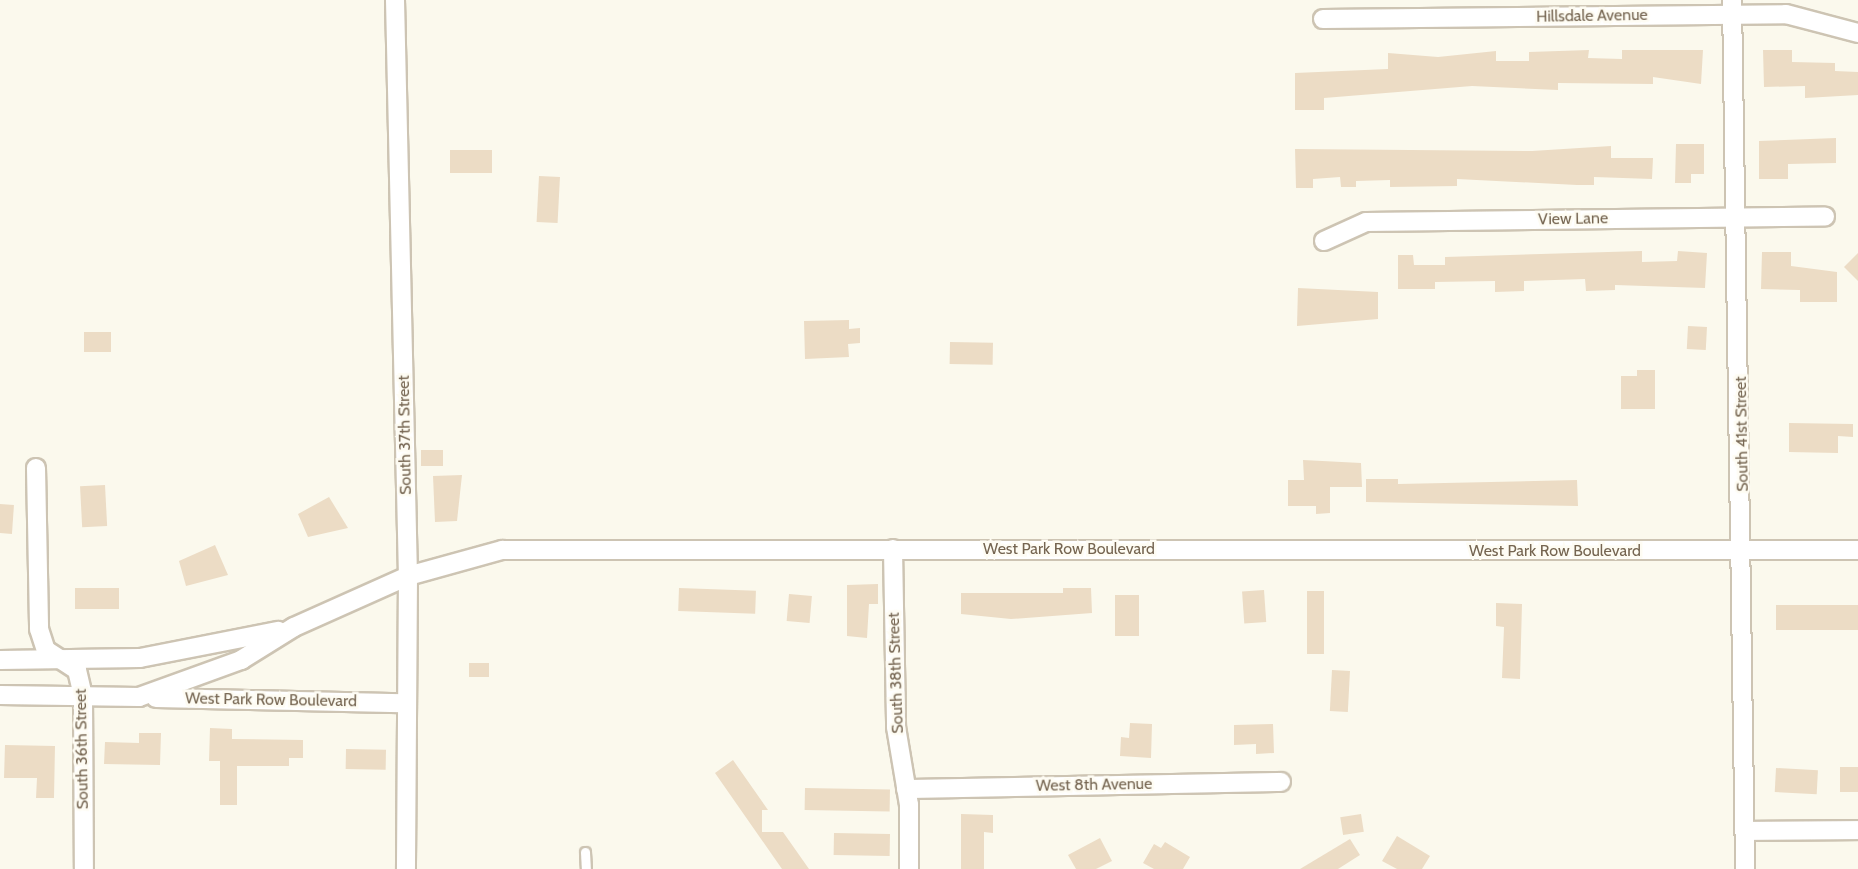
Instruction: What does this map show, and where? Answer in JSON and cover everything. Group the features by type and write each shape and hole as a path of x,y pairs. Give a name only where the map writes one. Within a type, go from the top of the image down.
{"street":[{"name":"South 37th Street","path":"395,0 408,576 403,703 406,869"},
{"name":"Hillsdale Avenue","path":"1323,19 1732,7 1786,14 1858,33"},
{"name":"South 41st Street","path":"1732,7 1744,551 1745,869"},
{"name":"View Lane","path":"1324,241 1366,222 1825,216"},
{"name":"South 36th Street","path":"36,468 39,629 46,650 77,670 83,696 84,869"},
{"name":"South 38th Street","path":"893,549 896,727 906,789 909,869"},
{"name":"West Park Row Boulevard","path":"139,697 241,660 294,627 408,576 502,550 1858,550"},
{"name":"West Park Row Boulevard","path":"0,660 171,655 294,627"},
{"name":"West Park Row Boulevard","path":"0,695 403,703"},
{"name":"West 8th Avenue","path":"906,789 1281,782"},
{"path":"1746,831 1858,830"}],"lane":[{"path":"585,852 586,869"}],"building":[{"path":"1589,50 1588,58 1622,59 1622,50 1703,50 1701,84 1653,77 1653,84 1558,83 1558,90 1472,86 1324,98 1324,110 1295,110 1295,73 1388,69 1388,53 1438,57 1496,51 1496,61 1529,61 1529,52"},
{"path":"1763,50 1792,50 1792,62 1835,63 1835,71 1858,72 1858,95 1805,98 1805,86 1764,87"},
{"path":"1836,138 1836,163 1788,164 1788,179 1759,179 1759,141"},
{"path":"1676,144 1704,144 1704,174 1691,174 1691,183 1675,183"},
{"path":"1611,146 1611,158 1653,158 1652,179 1594,177 1594,185 1577,185 1457,179 1457,186 1390,187 1390,180 1356,181 1356,187 1341,187 1340,177 1313,179 1313,188 1296,188 1295,149 1532,151"},
{"path":"450,150 492,150 492,173 450,173"},
{"path":"539,176 560,177 558,223 537,222"},
{"path":"1642,251 1642,262 1677,261 1678,251 1707,253 1705,288 1615,285 1615,290 1586,291 1585,279 1524,281 1524,291 1495,292 1495,281 1435,282 1435,289 1398,289 1398,255 1413,255 1414,265 1445,265 1445,257"},
{"path":"1762,252 1791,252 1791,266 1837,272 1837,302 1800,302 1800,290 1761,289"},
{"path":"1858,253 1858,281 1844,267"},
{"path":"1298,288 1378,292 1378,319 1297,326"},
{"path":"849,320 849,329 860,328 860,343 848,344 849,357 805,359 804,321"},
{"path":"1688,326 1707,327 1706,350 1687,349"},
{"path":"84,332 111,332 111,352 84,352"},
{"path":"950,342 993,343 993,365 950,364"},
{"path":"1637,370 1655,370 1655,409 1621,409 1621,376 1637,376"},
{"path":"1789,423 1853,424 1853,437 1838,436 1838,453 1789,452"},
{"path":"421,450 443,450 443,466 421,466"},
{"path":"1303,460 1361,463 1362,487 1330,487 1330,513 1316,514 1316,506 1288,506 1288,480 1304,480"},
{"path":"462,475 457,521 435,522 433,476"},
{"path":"1366,479 1398,479 1398,484 1577,480 1578,506 1366,502"},
{"path":"105,485 107,526 82,527 80,486"},
{"path":"329,497 348,528 308,537 298,514"},
{"path":"0,504 14,505 12,534 0,533"},
{"path":"215,545 228,575 186,586 179,561"},
{"path":"878,584 878,604 869,604 867,638 847,636 847,585"},
{"path":"75,588 119,588 119,609 75,609"},
{"path":"679,588 756,591 755,614 678,611"},
{"path":"1063,588 1091,588 1092,613 1011,619 961,614 961,593 1063,593"},
{"path":"1264,590 1266,622 1244,623 1242,592"},
{"path":"1307,591 1324,591 1324,654 1307,654"},
{"path":"789,594 812,596 810,623 787,621"},
{"path":"1115,595 1139,595 1139,636 1115,636"},
{"path":"1496,603 1522,604 1520,679 1502,678 1504,627 1496,626"},
{"path":"1776,605 1858,605 1858,630 1776,630"},
{"path":"469,663 489,663 489,677 469,677"},
{"path":"1332,670 1350,671 1348,712 1330,711"},
{"path":"1130,723 1152,724 1151,758 1120,756 1121,737 1129,738"},
{"path":"1273,724 1274,753 1256,754 1256,744 1234,745 1234,725"},
{"path":"210,728 232,729 232,739 303,740 303,758 289,758 289,766 237,766 237,805 220,805 220,761 209,761"},
{"path":"139,733 161,733 160,765 104,764 105,742 139,743"},
{"path":"5,745 55,746 54,798 36,798 37,778 4,778"},
{"path":"346,749 386,750 386,770 346,769"},
{"path":"733,760 768,810 762,810 762,832 783,832 809,869 782,869 715,773"},
{"path":"1840,767 1858,767 1858,792 1840,792"},
{"path":"1776,768 1818,770 1817,794 1775,792"},
{"path":"805,788 890,789 890,811 805,810"},
{"path":"961,814 993,815 993,833 984,832 984,869 961,869"},
{"path":"1361,814 1364,832 1343,835 1340,817"},
{"path":"834,833 890,834 890,856 834,855"},
{"path":"1397,836 1430,856 1422,869 1397,869 1382,861"},
{"path":"1100,838 1112,861 1096,869 1076,869 1068,855"},
{"path":"1350,839 1360,855 1338,869 1300,869"},
{"path":"1165,842 1190,857 1183,869 1154,869 1143,863 1154,844 1161,848"}]}
